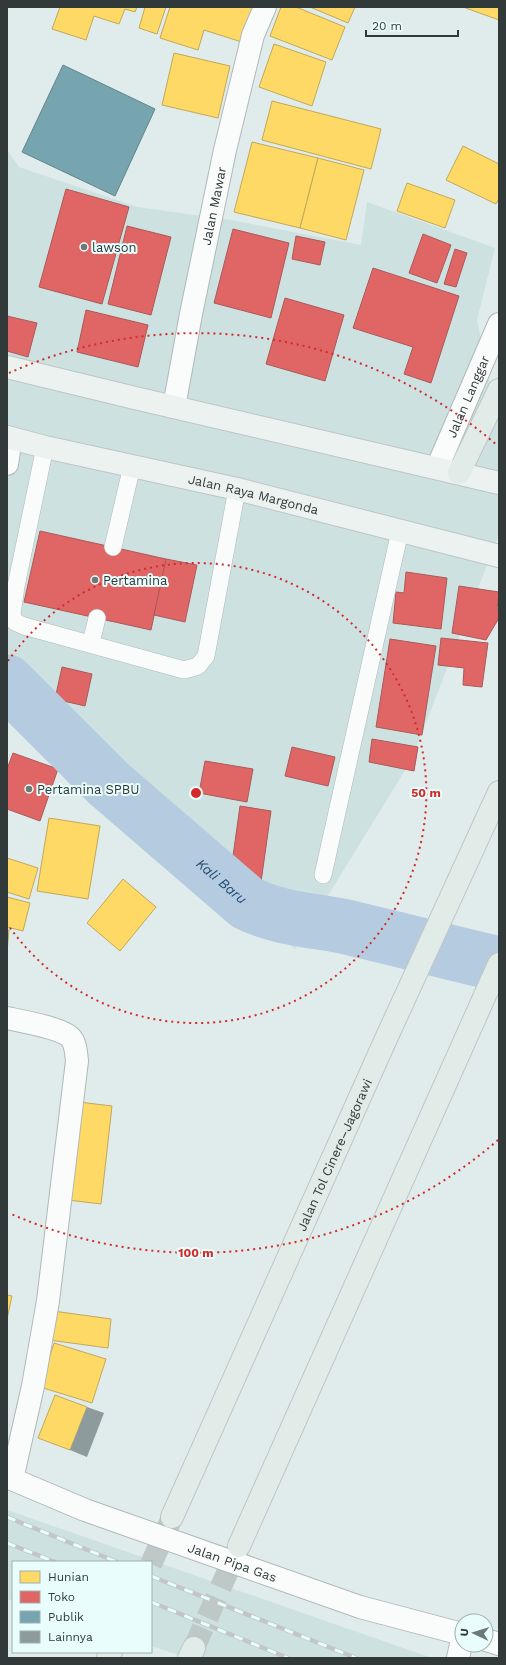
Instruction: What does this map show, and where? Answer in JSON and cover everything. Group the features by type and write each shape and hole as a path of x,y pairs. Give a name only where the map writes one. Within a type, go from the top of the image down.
{"highway":[{"path":"459,473 499,390"},
{"name":"Jalan Tol Cinere–Jagorawi","path":"172,1517 499,792"},
{"path":"239,1546 499,964"}],"main road":[{"path":"7,367 499,483"},
{"name":"Jalan Raya Margonda","path":"9,437 45,447 237,489 499,556"}],"street":[{"name":"Jalan Mawar","path":"174,407 191,314 224,157 253,35 265,7"},
{"name":"Jalan Langgar","path":"437,468 499,324"},
{"path":"7,464 9,437"},
{"path":"7,1018 56,1030 70,1037 76,1047 77,1061 48,1301 33,1386 10,1478"},
{"name":"Jalan Pipa Gas","path":"10,1478 85,1510 353,1604 454,1632"}],"lane":[{"path":"45,447 16,586 12,614 15,622 24,626 92,643 184,670 198,666 206,656 237,489"},
{"path":"114,547 132,466"},
{"path":"323,874 400,531"},
{"path":"92,643 97,618"}],"shaded area":[{"path":"7,150 19,167 137,207 231,220 361,245 367,202 495,248 477,320 490,384 499,389 499,534 412,759 295,949 7,692"},
{"path":"7,1510 432,1658 189,1658 152,1646 152,1561 12,1561 12,1601 7,1599"}],"building: Hunian":[{"path":"60,7 137,7 135,12 125,9 119,24 94,16 86,40 52,29"},
{"path":"145,7 166,7 157,34 139,28"},
{"path":"170,7 256,7 245,43 204,30 198,50 160,38"},
{"path":"281,7 296,7 345,27 332,60 270,36"},
{"path":"310,7 355,7 348,23"},
{"path":"463,7 499,7 499,20"},
{"path":"274,44 326,62 312,106 259,87"},
{"path":"174,53 230,66 218,118 162,105"},
{"path":"272,101 381,129 371,169 262,140"},
{"path":"252,142 318,158 300,228 234,212"},
{"path":"463,146 499,164 499,198 496,204 446,180"},
{"path":"318,158 364,170 346,240 300,228"},
{"path":"407,183 455,200 445,228 397,211"},
{"path":"49,818 100,826 88,899 37,891"},
{"path":"7,858 38,868 29,899 7,892"},
{"path":"123,879 156,907 120,951 87,923"},
{"path":"7,897 30,903 23,931 7,927"},
{"path":"7,930 9,930 7,952"},
{"path":"79,1102 112,1106 101,1204 68,1200"},
{"path":"7,1295 12,1296 7,1319"},
{"path":"53,1311 111,1319 108,1348 49,1340"},
{"path":"54,1343 106,1359 92,1403 40,1387"},
{"path":"55,1395 87,1407 70,1450 38,1438"}],"building: Toko":[{"name":"lawson","path":"66,189 129,207 102,304 39,287"},
{"path":"127,226 171,237 151,315 108,304"},
{"path":"233,229 289,243 271,318 214,303"},
{"path":"423,234 451,245 437,283 409,273"},
{"path":"296,236 325,242 320,265 292,259"},
{"path":"455,249 467,253 456,287 444,284"},
{"path":"373,268 459,296 431,383 404,374 413,347 353,328"},
{"path":"285,298 344,315 325,381 266,364"},
{"path":"86,310 148,325 138,367 77,352"},
{"path":"7,316 37,323 28,357 7,351"},
{"name":"Pertamina","path":"40,531 166,559 151,630 24,602"},
{"path":"166,559 197,565 185,622 154,615"},
{"path":"406,572 447,578 441,629 393,623 396,592 404,593"},
{"path":"459,586 499,592 497,609 499,610 499,618 486,640 452,633"},
{"path":"441,638 488,643 482,687 463,685 464,668 438,665"},
{"path":"390,639 436,646 422,735 376,727"},
{"path":"62,667 92,674 85,706 55,699"},
{"path":"372,739 418,747 414,771 369,762"},
{"path":"292,747 335,757 328,786 285,776"},
{"name":"Pertamina SPBU","path":"13,753 58,769 40,821 7,809 7,769"},
{"path":"205,761 253,769 247,802 199,793"},
{"path":"240,806 271,811 260,889 229,885"}],"building: Publik":[{"path":"63,65 155,109 115,196 22,152"}],"building: Lainnya":[{"path":"87,1407 104,1413 87,1457 70,1450"}],"waterway":[{"name":"Kali Baru","path":"7,682 109,784 247,903 281,915 342,926 499,964"}],"tunnel":[{"path":"152,1562 171,1520"},
{"path":"194,1648 239,1546"}],"railway":[{"path":"7,1517 115,1561"},
{"path":"7,1543 52,1561"},
{"path":"152,1576 356,1658"},
{"path":"152,1602 288,1658"}],"place":[{"name":"lawson","path":"84,247"},
{"name":"Pertamina","path":"95,580"},
{"name":"Pertamina SPBU","path":"29,789"}]}
